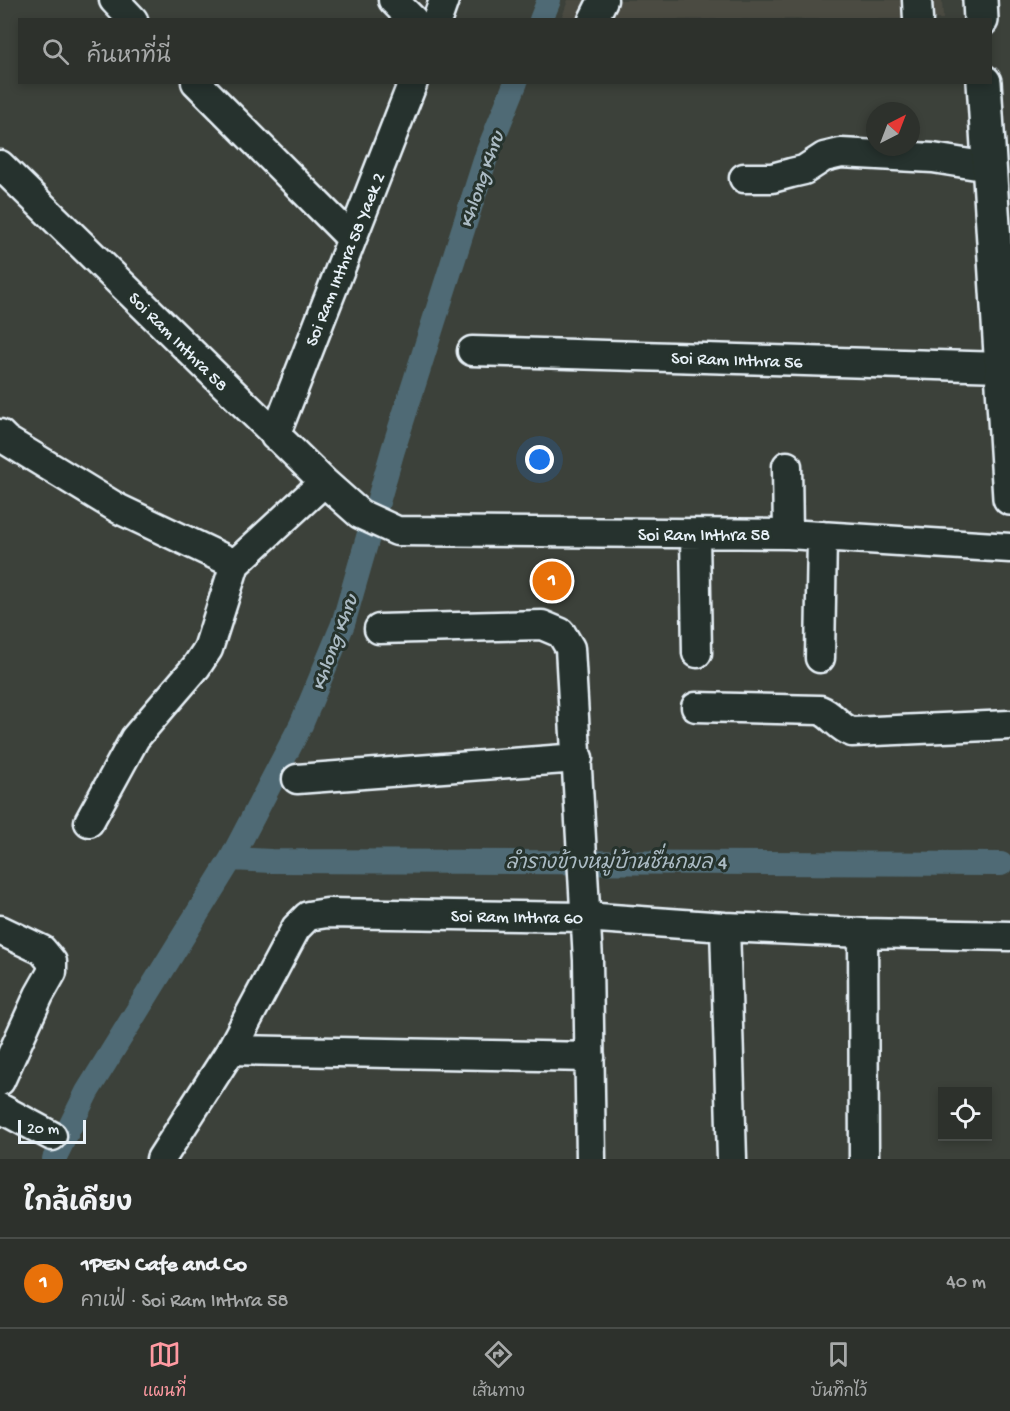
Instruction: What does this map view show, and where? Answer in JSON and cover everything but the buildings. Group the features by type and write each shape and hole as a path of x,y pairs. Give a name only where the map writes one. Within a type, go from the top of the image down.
{"main road":[{"path":"980,0 981,18"},
{"path":"984,84 1010,498"}],"street":[{"path":"114,0 131,18"},
{"path":"393,0 411,18"},
{"path":"438,18 444,0"},
{"path":"594,18 603,0"},
{"path":"917,0 918,18"},
{"path":"198,84 351,238"},
{"name":"Soi Ram Inthra 58 Yaek 2","path":"274,436 412,84"},
{"path":"744,178 772,178 804,170 824,157 841,153 933,158 989,167"},
{"name":"Soi Ram Inthra 58","path":"0,165 274,436 360,514 397,531 788,534 1010,548"},
{"name":"Soi Ram Inthra 56","path":"472,351 1002,367"},
{"path":"2,440 119,509 235,564"},
{"path":"786,466 788,534"},
{"path":"89,822 135,738 196,667 208,649 235,564 324,482"},
{"path":"695,534 698,653"},
{"path":"820,658 822,536"},
{"path":"379,629 542,625 561,633 570,648 588,960 591,1159"},
{"path":"696,706 820,711 828,713 845,730 852,732 1010,725"},
{"path":"297,779 578,758"},
{"name":"Soi Ram Inthra 60","path":"161,1159 231,1050 296,928 308,916 327,913 584,917 725,927 1010,936"},
{"path":"725,927 732,1159"},
{"path":"0,930 42,950 52,962 52,972 39,995 0,1081"},
{"path":"863,933 864,1159"},
{"path":"231,1050 590,1056"},
{"path":"0,1108 52,1136"}],"shaded area":[{"path":"568,0 942,0 943,18 562,18"}],"waterway":[{"name":"Khlong Khru","path":"542,18 549,0"},
{"name":"Khlong Khru","path":"54,1159 87,1092 231,859 301,725 343,624 393,450 488,151 515,84"},
{"name":"ลำรางข้างหมู่บ้านชื่นกมล 4","path":"231,859 1001,864"}],"place":[{"name":"1PEN Cafe and Co","path":"552,581"}]}
